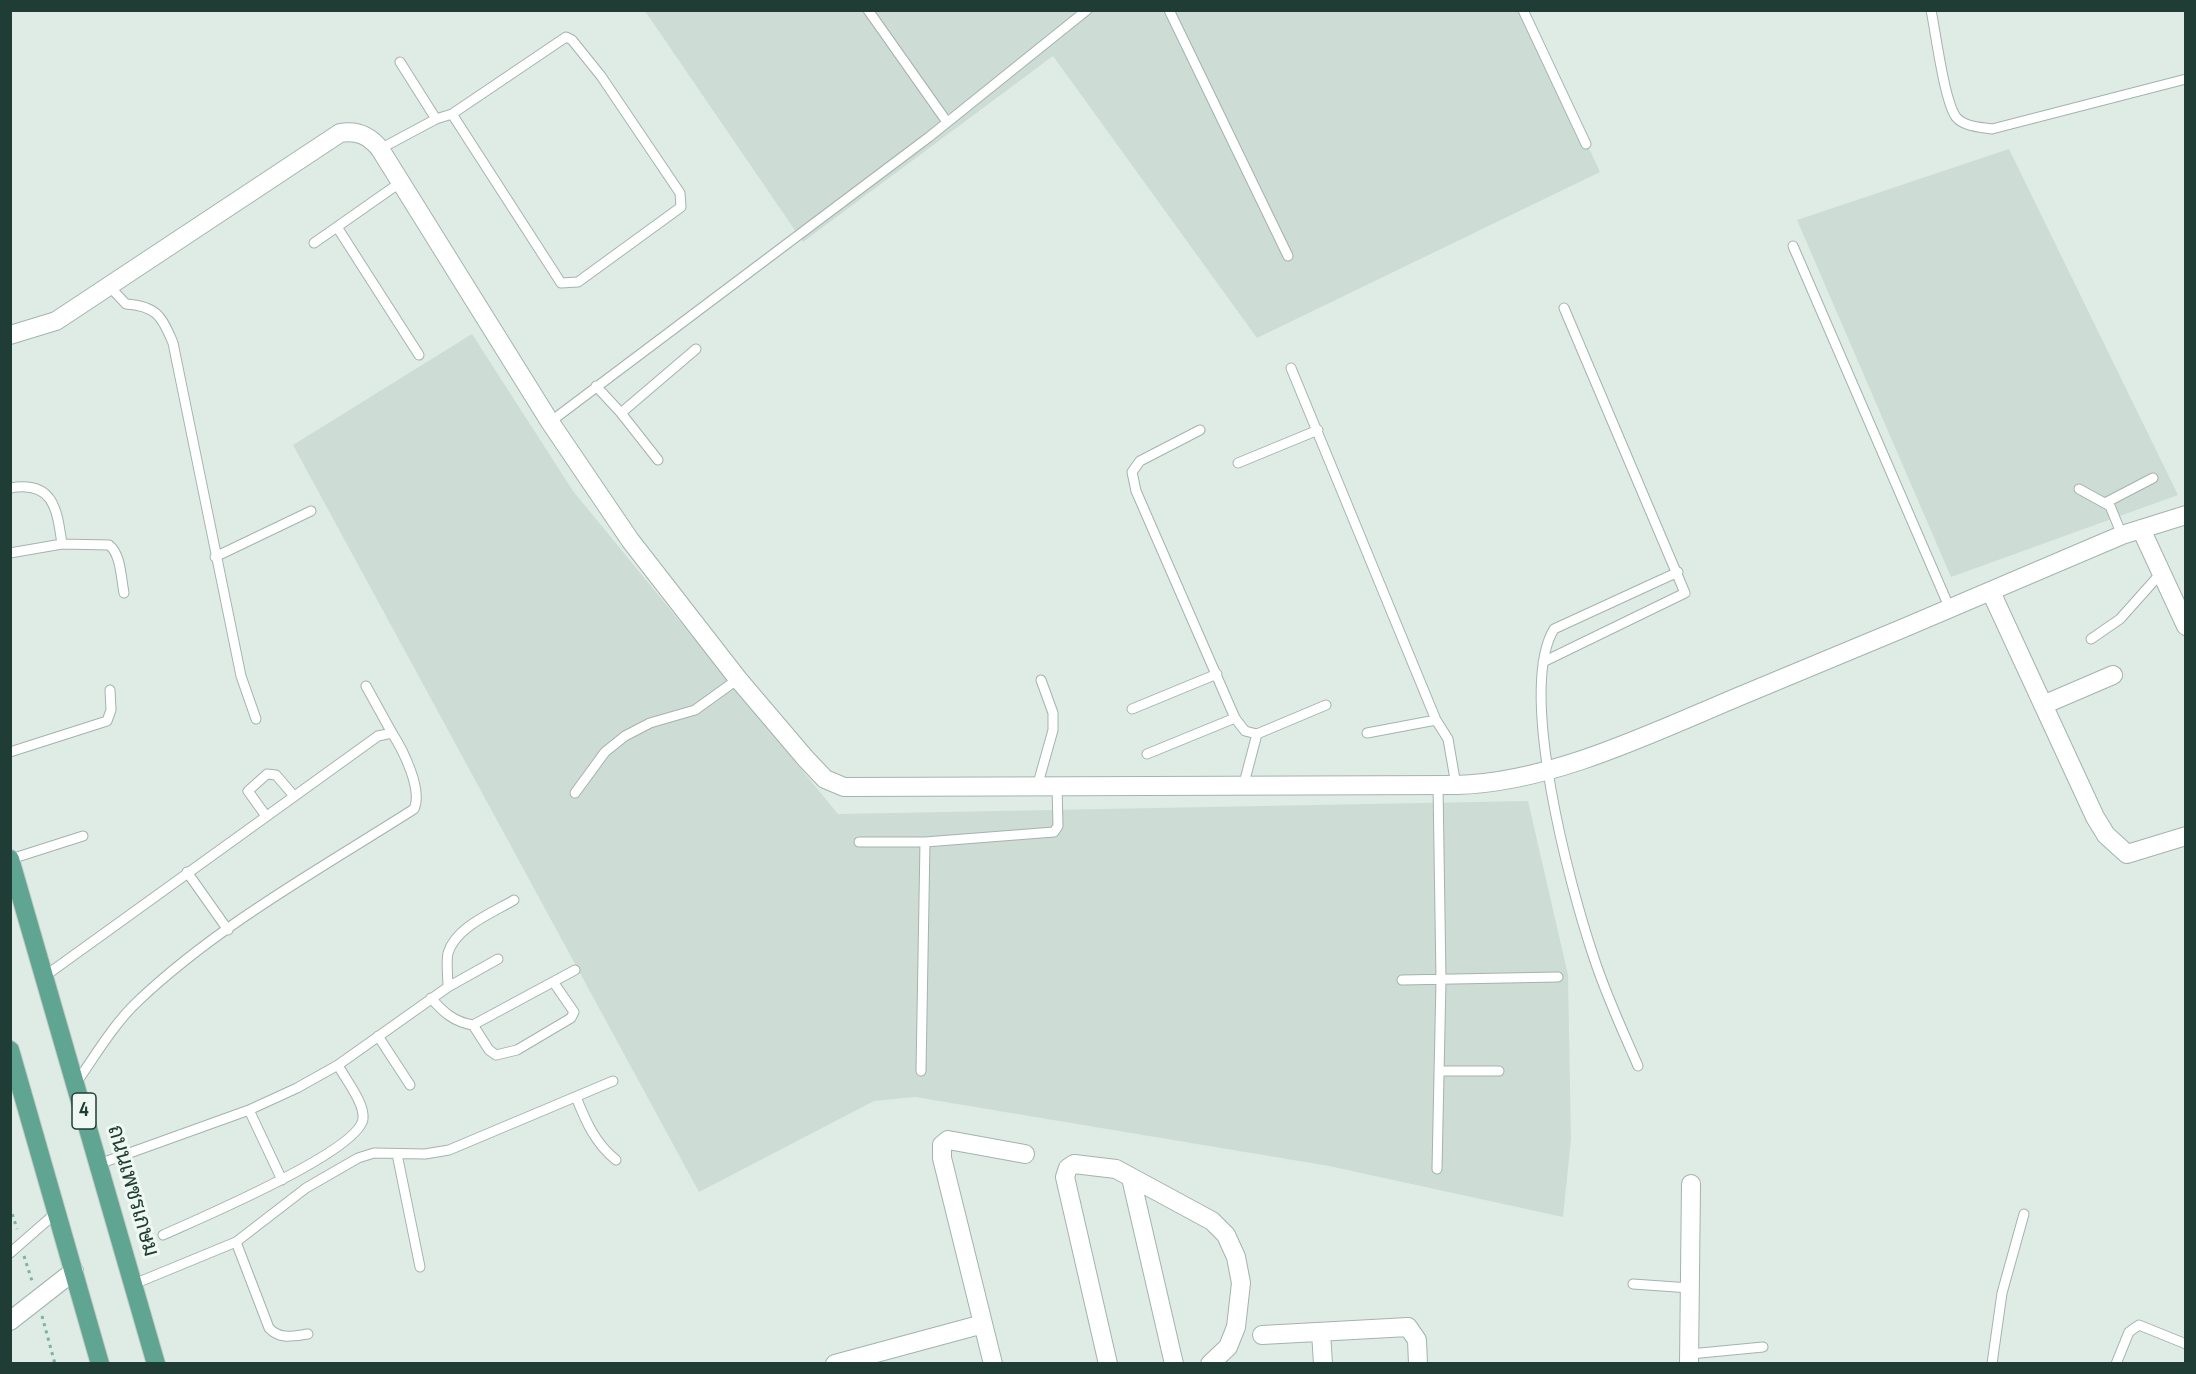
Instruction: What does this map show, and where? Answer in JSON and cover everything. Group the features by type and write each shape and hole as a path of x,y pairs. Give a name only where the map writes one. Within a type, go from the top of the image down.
{"main road":[{"name":"ถนนเพชรเกษม","path":"11,859 156,1364"},
{"path":"10,1050 14,1076 57,1212 100,1364"}],"street":[{"path":"10,335 56,321 340,133 352,131 363,134 380,149 550,422 630,540 738,679 825,779 844,787 1242,787 1489,784 1546,772 1680,721 2122,535 2186,515"},
{"path":"2141,529 2186,626"},
{"path":"1991,592 2095,817 2117,846 2127,854 2186,836"},
{"path":"2043,705 2113,675"},
{"path":"993,1364 942,1158 942,1145 948,1140 961,1141 1025,1154"},
{"path":"1108,1364 1065,1177 1068,1168 1074,1164 1116,1169 1212,1221 1226,1235 1240,1284 1236,1327 1228,1347 1210,1364"},
{"path":"1131,1178 1174,1364"},
{"path":"1689,1359 1691,1184"},
{"path":"10,1321 74,1271"},
{"path":"835,1364 983,1324"},
{"path":"1262,1335 1408,1327 1417,1340 1418,1364"},
{"path":"1321,1332 1323,1364"}],"lane":[{"path":"868,10 947,122"},
{"path":"550,422 947,122 1088,10"},
{"path":"1169,10 1288,256"},
{"path":"1523,10 1586,144"},
{"path":"1931,10 1950,100 1957,118 1971,126 1992,129 2186,79"},
{"path":"380,149 436,119 452,114 566,37 572,40 601,76 680,193 681,207 578,282 561,283 452,114"},
{"path":"400,62 436,119"},
{"path":"314,243 400,183"},
{"path":"338,227 419,355"},
{"path":"1793,246 1950,609"},
{"path":"109,286 126,304 142,305 156,312 165,323 173,343 245,693 256,719"},
{"path":"1543,662 1682,596 1685,589 1564,308"},
{"path":"621,413 696,349"},
{"path":"1291,368 1436,720 1448,739 1456,785"},
{"path":"596,386 621,413 658,460"},
{"path":"1200,430 1140,460 1132,472 1136,491 1235,718 1245,730 1257,734 1326,705"},
{"path":"1238,463 1318,430"},
{"path":"2105,503 2152,478"},
{"path":"10,488 35,487 46,494 58,517 62,544"},
{"path":"2079,489 2110,506 2122,535"},
{"path":"215,556 311,511"},
{"path":"10,553 62,544 109,545 115,549 124,593"},
{"path":"1638,1066 1593,956 1546,772 1542,710 1543,662 1546,643 1554,629 1678,572"},
{"path":"2091,639 2120,619 2161,573"},
{"path":"1132,710 1217,674"},
{"path":"575,794 605,752 625,736 650,723 695,710 738,679"},
{"path":"1037,786 1053,730 1053,713 1041,680"},
{"path":"76,1083 122,1018 181,964 228,930 414,809 419,800 417,789 392,733 366,686"},
{"path":"10,752 107,721 111,710 110,690"},
{"path":"1147,754 1235,718"},
{"path":"1366,733 1436,720"},
{"path":"45,976 378,736 392,733"},
{"path":"1242,787 1257,734"},
{"path":"266,816 248,791 267,774 276,775 294,796"},
{"path":"1437,1169 1441,980 1438,785"},
{"path":"860,842 926,842 1054,832 1058,826 1057,787"},
{"path":"11,859 83,836"},
{"path":"921,1071 926,842"},
{"path":"187,872 228,930"},
{"path":"448,987 448,954 455,942 465,930 514,900"},
{"path":"99,1164 249,1110 297,1088 338,1065 448,987 498,959"},
{"path":"431,998 443,1013 462,1024 473,1025 575,970"},
{"path":"1402,980 1558,977"},
{"path":"473,1025 489,1050 496,1055 517,1050 571,1018 574,1012 554,982"},
{"path":"378,1036 410,1085"},
{"path":"163,1234 282,1180 347,1140 360,1127 363,1110 338,1065"},
{"path":"1439,1071 1499,1071"},
{"path":"134,1284 236,1242 306,1188 358,1158 374,1153 397,1154 449,1150 613,1081"},
{"path":"576,1097 592,1134 602,1149 616,1160"},
{"path":"249,1110 282,1180"},
{"path":"397,1154 420,1267"},
{"path":"10,1253 57,1212"},
{"path":"1992,1364 2002,1293 2024,1214"},
{"path":"236,1242 269,1329 275,1335 308,1334"},
{"path":"1633,1284 1690,1288"},
{"path":"2116,1364 2129,1332 2139,1325 2186,1344"},
{"path":"1689,1359 1762,1347"}],"shaded area":[{"path":"645,11 1526,11 1600,172 1257,338 1053,56 803,242"},
{"path":"2009,149 2178,495 1951,577 1797,220"},
{"path":"472,334 573,491 838,814 1528,801 1568,975 1571,1139 1563,1217 1329,1166 915,1097 874,1101 699,1192 293,445"}]}
